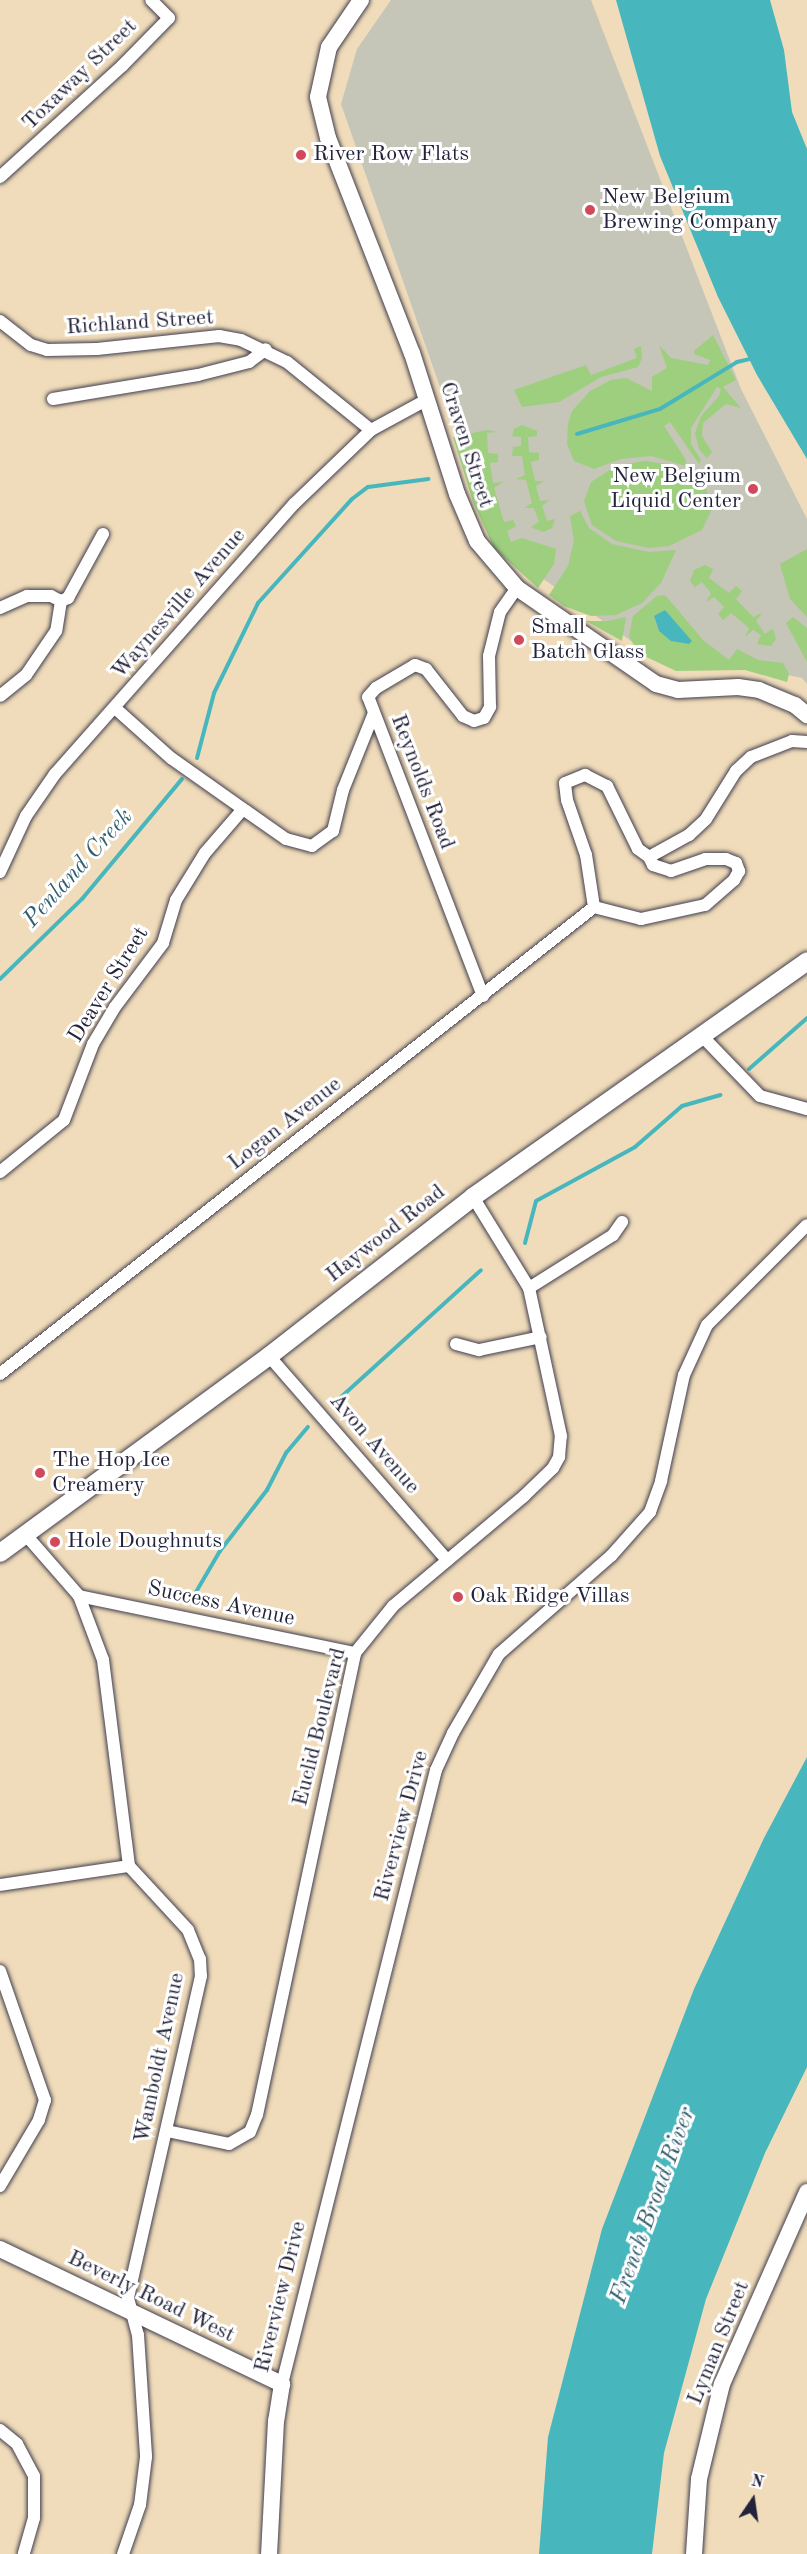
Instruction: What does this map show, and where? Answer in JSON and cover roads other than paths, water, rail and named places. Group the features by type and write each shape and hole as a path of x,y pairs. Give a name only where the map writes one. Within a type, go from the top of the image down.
{"main road":[{"name":"Haywood Road","path":"0,1552 269,1356 473,1197 703,1037 807,961"}],"street":[{"name":"Toxaway Street","path":"0,177 97,90 169,18 151,0"},
{"name":"Craven Street","path":"361,0 329,47 318,97 328,138 428,399 468,524 493,564 517,588 656,684 678,690 738,687 759,690 795,705 807,715"},
{"name":"Richland Street","path":"0,321 31,345 47,350 97,350 219,336 266,350 371,430"},
{"path":"53,399 198,375 249,362 266,350"},
{"name":"Waynesville Avenue","path":"0,872 26,816 55,774 294,504 371,430 428,399"},
{"path":"0,608 27,596 51,596 61,601 68,598 103,534"},
{"path":"374,713 368,697 376,688 415,665 426,669 463,716 474,721 484,718 490,707 489,656 494,634 500,612 517,588"},
{"path":"0,696 26,675 56,631 61,601"},
{"name":"Reynolds Road","path":"115,708 171,758 243,809 286,839 312,846 333,831 343,790 374,713"},
{"name":"Reynolds Road","path":"374,713 483,996"},
{"path":"649,857 689,835 706,819 736,771 751,757 792,741 807,742"},
{"path":"585,774 608,786 638,849 649,857 653,866 663,872 705,859 726,859 736,863 739,871 723,894 705,905 641,919 594,907 586,855 567,800 565,783 585,774"},
{"name":"Deaver Street","path":"0,1172 63,1120 93,1044 115,1007 163,943 176,900 205,853 243,809"},
{"name":"Logan Avenue","path":"0,1374 594,907"},
{"path":"703,1037 760,1096 807,1109"},
{"name":"Euclid Boulevard","path":"167,2131 230,2144 250,2132 257,2115 355,1653 393,1606 524,1496 553,1468 559,1457 561,1436 529,1288 473,1197"},
{"path":"529,1288 613,1235 622,1221"},
{"name":"Riverview Drive","path":"269,2554 276,2421 282,2384 436,1770 453,1733 499,1654 611,1556 650,1512 661,1481 684,1375 707,1325 807,1224"},
{"path":"456,1344 479,1350 541,1337"},
{"name":"Avon Avenue","path":"269,1356 447,1560"},
{"path":"0,1885 129,1866 103,1660 79,1596 25,1534"},
{"name":"Success Avenue","path":"79,1596 355,1653"},
{"name":"Wamboldt Avenue","path":"123,2554 140,2505 146,2457 138,2335 128,2298 201,1976 200,1959 188,1930 129,1866"},
{"path":"0,1971 45,2100 39,2120 0,2186"},
{"name":"Lyman Street","path":"694,2554 699,2479 722,2384 807,2192"},
{"name":"Beverly Road West","path":"0,2249 131,2314 282,2384"},
{"path":"0,2430 17,2444 34,2476 34,2518 24,2554"}],"water":[{"path":"616,0 770,0 784,50 792,112 807,149 807,459 757,375 718,297 660,156"},
{"path":"665,610 692,641 689,644 671,641 659,631 654,616"},
{"name":"French Broad River","path":"807,1757 807,2067 765,2153 706,2299 664,2453 652,2554 539,2554 548,2437 602,2229 694,1989 764,1838"}],"waterway":[{"name":"Penland Creek","path":"577,434 660,409 737,362 754,358"},
{"name":"Penland Creek","path":"197,758 214,693 258,603 352,499 368,487 428,479"},
{"name":"Penland Creek","path":"0,979 82,899 182,779"},
{"path":"749,1069 807,1018"},
{"path":"525,1243 536,1201 635,1147 682,1106 720,1095"},
{"path":"340,1398 481,1270"},
{"path":"196,1592 220,1551 267,1490 286,1453 308,1427"}],"place":[{"name":"River Row Flats","path":"301,155"},
{"name":"New Belgium Brewing Company","path":"590,210"},
{"name":"New Belgium Liquid Center","path":"753,489"},
{"name":"Small Batch Glass","path":"519,640"},
{"name":"The Hop Ice Creamery","path":"40,1473"},
{"name":"Hole Doughnuts","path":"55,1542"},
{"name":"Oak Ridge Villas","path":"458,1597"}]}
